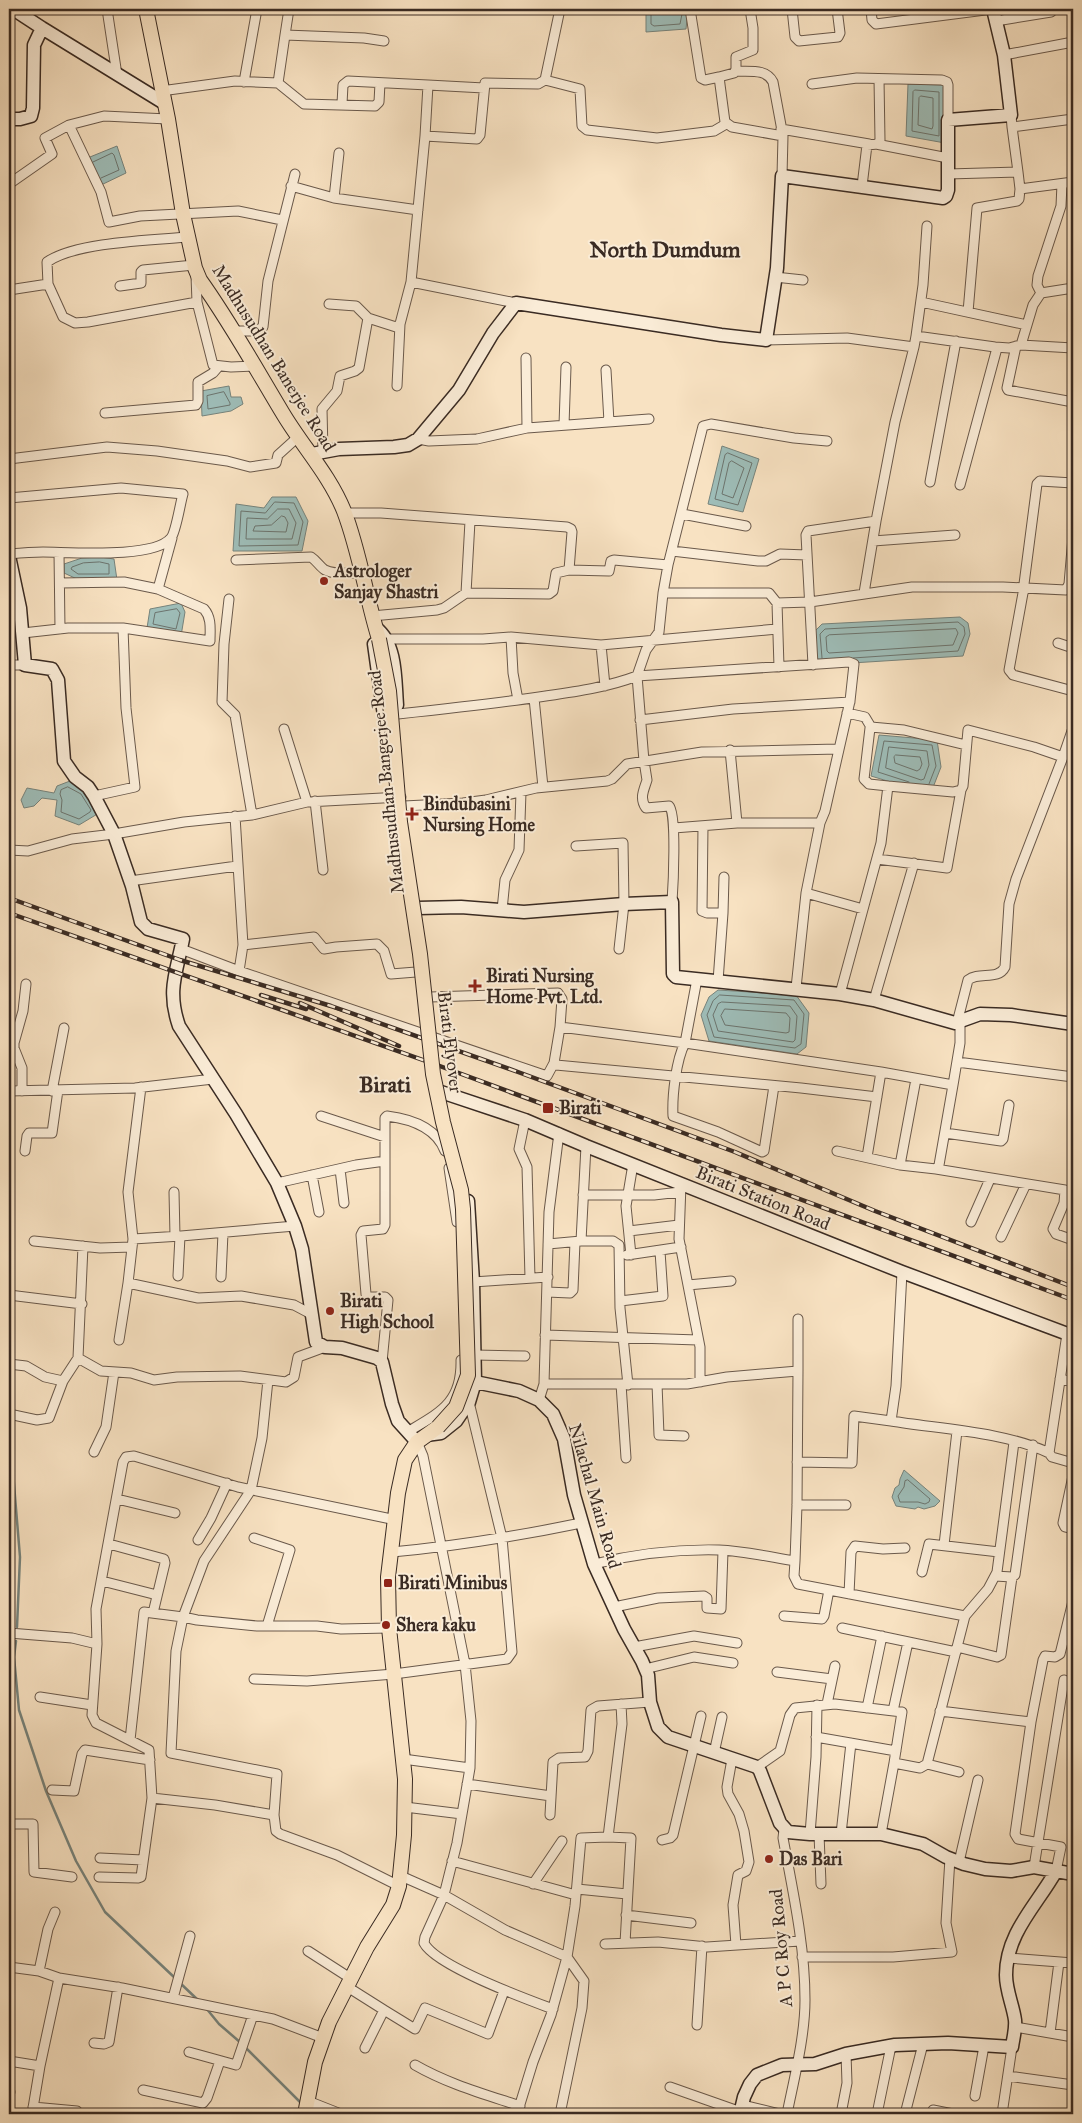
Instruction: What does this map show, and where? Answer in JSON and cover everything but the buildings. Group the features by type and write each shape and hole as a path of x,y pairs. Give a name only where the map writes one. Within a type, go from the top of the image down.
{"main road":[{"name":"Madhusudhan Banerjee Road","path":"146,9 162,97 168,119 183,214 200,280 282,412 299,436 317,453 344,512 362,574"},
{"name":"Madhusudhan Bangerjee Road","path":"362,574 378,630"},
{"name":"Birati Flyover","path":"378,630 389,691 400,822 420,954 434,1082 459,1182 463,1209 468,1375 456,1407 438,1427 417,1436"},
{"path":"307,2107 315,2062 323,2038 348,1982 393,1905 400,1881 405,1807 403,1759 399,1737 389,1628 388,1592 398,1493 403,1469 417,1436"}],"street":[{"path":"13,9 117,75 162,97 244,82 278,83 304,104 377,106 380,83"},
{"path":"107,9 117,75"},
{"path":"244,82 258,9"},
{"path":"278,83 289,9"},
{"path":"545,80 560,9"},
{"path":"690,9 701,78 705,80 735,71 762,72 770,76 773,82 782,133 782,176 775,277 766,340"},
{"path":"735,71 736,57 752,51 754,47 750,9"},
{"path":"792,9 795,37 799,41 838,37 840,33 837,9"},
{"path":"871,9 874,22 879,24 1051,12 1054,9"},
{"path":"968,312 977,208 1017,201 1020,189 1004,55 994,15"},
{"path":"9,119 20,119 30,116 33,108 34,45 42,28"},
{"path":"285,35 364,38 384,41"},
{"path":"1004,55 1073,42"},
{"path":"719,77 726,124"},
{"path":"782,176 943,198 948,193 948,85 945,81 857,78 812,84"},
{"path":"862,186 866,148 880,140 879,79"},
{"path":"425,136 477,139 480,134 485,82 538,84 545,80 580,89 582,126 586,130 657,138 714,131 726,124"},
{"path":"342,104 343,85 346,81 484,88"},
{"path":"397,386 400,324 411,282 428,85"},
{"path":"9,184 52,154 45,138 69,126 104,116 168,119"},
{"path":"948,120 1011,121 1073,119"},
{"path":"726,124 732,127 872,144 948,158"},
{"path":"69,126 101,192 108,222 140,216 238,211 282,220"},
{"path":"334,198 339,153"},
{"path":"948,174 1018,172"},
{"path":"233,331 255,331 263,327 268,281 295,174"},
{"path":"1020,189 1073,182"},
{"path":"1041,294 1036,285 1061,206 1062,184"},
{"path":"291,186 334,198 418,210"},
{"path":"864,593 895,422 916,336 921,302 927,226"},
{"path":"188,237 110,244 59,255 47,262 48,284 63,317 76,323 130,316 197,302"},
{"path":"120,286 141,283 141,272 143,270 195,266 197,302 213,365 255,366"},
{"path":"775,277 802,280"},
{"path":"411,282 516,303 721,335 766,340 847,338 914,347"},
{"path":"9,290 48,284"},
{"path":"1073,288 1041,294 1033,305 1018,346 1007,388 1008,390 1073,402"},
{"path":"921,302 1027,325"},
{"path":"368,318 359,368 340,376 337,391 322,409 317,453 361,448 394,447 408,445 418,439 459,390 493,332 516,303"},
{"path":"329,304 356,306 368,318 396,328 400,324"},
{"path":"916,336 997,348 1018,346 1073,348"},
{"path":"930,482 956,341"},
{"path":"960,485 997,348"},
{"path":"526,358 527,428"},
{"path":"105,413 196,404 198,401 198,382 213,374 219,366"},
{"path":"564,425 566,367"},
{"path":"606,370 609,422"},
{"path":"418,439 429,441 477,439 527,428 649,419"},
{"path":"828,441 794,438 705,424 668,565 660,627 654,641 646,650 637,676 644,761 648,780 642,789 644,807 670,807 674,828 673,974 676,977 840,994 874,1000 959,1022 980,1014 1010,1015 1073,1024"},
{"path":"9,458 107,447 183,454 227,461 250,468 276,463 278,455 299,436"},
{"path":"1073,483 1037,482 1025,588 1022,593 1009,673 1013,676 1073,691"},
{"path":"9,498 122,488 183,494 158,589"},
{"path":"344,512 381,513 570,528 572,532 569,570"},
{"path":"682,514 746,526"},
{"path":"466,593 470,521"},
{"path":"813,665 806,535 808,531 876,521"},
{"path":"873,541 955,535"},
{"path":"25,665 23,633 14,609 9,555 148,550 165,543 172,537"},
{"path":"777,603 810,602 912,587 1061,590 1068,588 1073,537"},
{"path":"672,551 758,561 766,561 780,554 807,555"},
{"path":"59,553 60,629"},
{"path":"236,560 311,557 318,561 324,570 329,572 362,574"},
{"path":"378,630 444,608 466,593 549,594 553,591 556,573 569,570 608,572 610,560 668,565"},
{"path":"60,583 124,582 158,589 204,609 210,620 210,641"},
{"path":"663,593 768,593 777,603 779,667"},
{"path":"228,599 222,702 235,715 252,815"},
{"path":"23,633 60,629 122,628 224,644"},
{"path":"94,796 136,787 126,708 122,628"},
{"path":"378,630 483,639 511,637 601,645 777,629"},
{"name":"Madhusudhan Bangerjee Road","path":"378,630 393,667 398,714 400,801 417,978"},
{"name":"Madhusudhan Bangerjee Road","path":"378,630 374,648 418,908 441,1092 468,1198 475,1355 474,1382 469,1402"},
{"path":"511,637 513,673 518,700"},
{"path":"1058,643 1073,648"},
{"path":"601,645 605,686"},
{"path":"398,714 534,698 605,686 637,676 849,662 854,664 850,702 829,793 820,823 806,893 796,988"},
{"path":"9,665 52,669 58,680 64,761 75,777 88,787 114,834 130,881 141,922 148,928 180,937 183,940 172,993 179,1026 214,1079 277,1183 295,1226 302,1249 316,1342 325,1347"},
{"path":"534,698 543,787"},
{"path":"640,720 733,709 850,702"},
{"path":"847,713 865,716 871,727"},
{"path":"871,727 904,730 966,744"},
{"path":"871,727 868,732 864,779 869,784 953,792 961,790"},
{"path":"936,1169 939,1165 945,1133 960,1043 959,1022 968,980 976,976 998,975 1003,972 1005,967 1009,904 1016,879 1073,728"},
{"path":"284,729 311,802 323,870"},
{"path":"877,859 947,868 963,786 967,732 970,730 1034,747 1063,757"},
{"path":"9,850 28,851 72,839 184,822 252,815 311,802 400,801 463,803 543,787 607,781 624,765 702,752 838,749"},
{"path":"730,750 737,823"},
{"path":"840,994 881,843 888,786"},
{"path":"502,910 505,880 519,850 521,792"},
{"path":"235,816 243,944 239,971"},
{"path":"674,828 737,823 820,823"},
{"path":"703,826 702,911 706,914 723,913"},
{"path":"576,846 623,843 624,904 619,949"},
{"path":"874,1000 914,863"},
{"path":"130,881 237,866"},
{"path":"718,981 724,877"},
{"path":"806,893 863,909"},
{"path":"418,908 442,906 532,912 672,902"},
{"path":"181,949 239,971 547,1076 554,1063 562,999 558,993 430,997 421,995 417,978 391,974 384,951 377,944 336,946 324,949 314,937 243,944"},
{"path":"697,979 685,1043 680,1054 676,1077 674,1117 718,1132 762,1152 764,1150 774,1086"},
{"path":"22,1092 22,1068 12,1046 23,1011 26,984"},
{"path":"560,1027 685,1043 881,1072 953,1085"},
{"path":"25,1151 28,1134 31,1132 52,1133 55,1091 64,1028"},
{"path":"957,1062 1073,1077"},
{"path":"554,1063 559,1066 877,1097"},
{"path":"867,1158 881,1072"},
{"path":"9,1091 141,1087 214,1079"},
{"path":"900,1165 916,1079"},
{"path":"119,1340 133,1243 128,1192 141,1087"},
{"name":"Birati Station Road","path":"441,1092 559,1133 586,1146 633,1164 681,1188 1070,1335"},
{"path":"945,1133 1002,1141 1004,1139 1009,1105"},
{"path":"321,1116 385,1137"},
{"path":"417,1436 448,1404 460,1381 457,1221 447,1154 438,1136 425,1127 389,1116 385,1118 385,1227 364,1231 361,1235 366,1294 368,1297 384,1297 388,1300 382,1362 398,1421 417,1436 423,1456 465,1664 471,1721 470,1768 462,1814 444,1895 424,1943 430,1951 465,1972 504,1991 553,2008"},
{"path":"525,1120 518,1149 527,1167 530,1278"},
{"path":"539,1400 544,1384 549,1212 559,1133"},
{"path":"547,1292 570,1293 573,1290 586,1146"},
{"path":"837,1151 900,1165 1065,1190 1064,1203 1053,1230 1056,1234 1073,1240"},
{"path":"277,1183 385,1161"},
{"path":"631,1255 627,1195 633,1164"},
{"path":"340,1169 344,1202"},
{"path":"312,1175 319,1212"},
{"path":"971,1222 990,1179"},
{"path":"1001,1237 1026,1184"},
{"path":"583,1195 654,1195 681,1188 679,1225 681,1248 698,1340 700,1382"},
{"path":"174,1192 178,1276"},
{"path":"629,1231 679,1225"},
{"path":"34,1241 83,1246 133,1243 177,1236 295,1226"},
{"path":"221,1277 222,1233"},
{"path":"548,1244 616,1241 619,1245 626,1458"},
{"path":"9,1414 37,1420 49,1418 63,1381 78,1358 82,1304 83,1246"},
{"path":"619,1256 681,1248"},
{"path":"620,1301 663,1296 660,1251"},
{"path":"891,1421 896,1386 902,1272"},
{"path":"473,1282 548,1277"},
{"path":"688,1285 731,1280"},
{"path":"128,1283 198,1298 241,1296 294,1305 312,1314"},
{"path":"9,1295 82,1304"},
{"path":"798,1319 797,1505 794,1576 798,1584 965,1616"},
{"path":"545,1335 698,1340"},
{"path":"1049,1453 1060,1379 1070,1335"},
{"path":"78,1358 101,1371 131,1374 154,1380 178,1377 240,1376 286,1382 294,1377 298,1357 325,1347 342,1348 378,1358 382,1362"},
{"path":"475,1355 525,1356"},
{"path":"9,1364 26,1366 45,1377 63,1381"},
{"path":"544,1384 624,1385 700,1382 727,1376 798,1371"},
{"path":"94,1452 106,1427 114,1372"},
{"path":"1060,1379 1073,1382"},
{"path":"268,1380 262,1438 251,1490 204,1561 184,1616 176,1651 171,1753 277,1774 274,1815 276,1831 280,1834 400,1881 444,1895 504,1930 567,1956 584,1981 582,2008 560,2114"},
{"name":"Nilachal Main Road","path":"474,1382 519,1391 539,1400 553,1414 564,1439 570,1480 594,1564 648,1675 650,1702 658,1727 668,1738 757,1767"},
{"path":"658,1384 659,1435 684,1436"},
{"path":"417,1436 441,1434 450,1427 469,1402"},
{"path":"254,1679 307,1681 394,1674 507,1659 512,1652 502,1538 469,1402"},
{"path":"797,1462 852,1463 854,1416 958,1431 1033,1445 1049,1453 1052,1457 1073,1463"},
{"path":"944,1545 958,1431"},
{"path":"894,1763 920,1768 926,1764 965,1616 988,1589 996,1576 1014,1442"},
{"path":"842,1628 908,1642 997,1657 1001,1655 1012,1577 1015,1575 1033,1445"},
{"path":"99,1877 140,1878 152,1798 149,1750 96,1723 92,1715 97,1644 96,1609 123,1462 129,1455 251,1490 396,1520"},
{"path":"1073,1478 1063,1523 1065,1527 1073,1529"},
{"path":"198,1540 211,1518 227,1483"},
{"path":"117,1499 175,1513"},
{"path":"797,1505 846,1506"},
{"path":"392,1552 502,1538 581,1523"},
{"path":"254,1538 290,1550 267,1626"},
{"path":"109,1544 164,1559 165,1563 153,1613"},
{"path":"922,1572 928,1545 944,1545 999,1552"},
{"path":"849,1594 851,1552 855,1546 883,1549 905,1548"},
{"path":"594,1564 629,1555 678,1551 723,1551 795,1562"},
{"path":"614,1607 658,1598 704,1596 707,1598 708,1608 721,1609 723,1551"},
{"path":"996,1576 1012,1577"},
{"path":"102,1581 157,1595"},
{"path":"784,1616 822,1619 829,1590"},
{"path":"1002,2114 1015,2027 1008,1996 1006,1975 1008,1958 1014,1936 1056,1871 1061,1847 1038,1841 1018,1839 1015,1834 1031,1722 1043,1660 1045,1656 1055,1657 1060,1654 1073,1601"},
{"path":"130,1740 144,1612 184,1616 197,1620 267,1626 317,1626 341,1629 389,1628"},
{"path":"9,1634 72,1638 97,1644"},
{"path":"634,1647 694,1636 737,1643"},
{"path":"867,1708 882,1636"},
{"path":"893,1711 908,1642"},
{"path":"645,1668 694,1657 733,1663"},
{"path":"827,1704 834,1666"},
{"path":"777,1672 832,1679"},
{"path":"1034,1867 1064,1680"},
{"path":"40,1697 92,1706"},
{"path":"550,1815 553,1762 555,1759 583,1758 587,1754 591,1710 598,1706 650,1702"},
{"path":"608,1837 622,1724 621,1704"},
{"path":"882,1834 902,1712 827,1704 799,1707 792,1711 780,1751 757,1767 784,1829 794,1833 882,1834 923,1844 954,1860 999,1871 1034,1867 1073,1874"},
{"path":"817,1705 815,1834 822,1884"},
{"path":"940,1711 1031,1722"},
{"path":"662,1840 673,1835 701,1716"},
{"path":"714,1753 722,1717"},
{"path":"816,1737 896,1751"},
{"path":"841,1834 851,1743"},
{"path":"52,1790 74,1791 82,1754 85,1750 150,1760"},
{"path":"403,1759 470,1768"},
{"path":"732,1759 728,1794 742,1823 749,1862 746,1871 738,1875 734,1895 736,1945"},
{"path":"926,1764 959,1772"},
{"path":"802,1957 893,1957 952,1952 946,1923 954,1860 978,1780"},
{"path":"467,1784 551,1796"},
{"path":"152,1798 215,1805 274,1815"},
{"path":"405,1807 462,1814"},
{"path":"9,1824 33,1824 34,1872 72,1877"},
{"name":"A P C Roy Road","path":"784,1829 783,1838 796,1904 805,2001 797,2065 784,2112"},
{"path":"415,2066 432,2075 519,2110 533,2062 553,2008 567,1956 581,1838 631,1838 625,1942"},
{"path":"533,1884 562,1841"},
{"path":"100,1858 143,1860"},
{"path":"452,1861 533,1884 576,1892 627,1894"},
{"path":"39,1970 48,1929 55,1912"},
{"path":"626,1915 690,1923"},
{"path":"174,1998 190,1936"},
{"path":"605,1944 658,1942 702,1946 800,1941"},
{"path":"696,2025 702,1946"},
{"path":"308,1951 384,2010 415,2029 425,2008 488,2034 504,1991"},
{"path":"1008,1958 1073,1963"},
{"path":"1050,2033 1058,1962"},
{"path":"9,1967 39,1970 59,1978 118,1987 273,2019 323,2038"},
{"path":"59,1978 40,2066 33,2110 77,2111"},
{"path":"94,2043 106,2044 109,2041 118,1987"},
{"path":"365,2048 384,2010"},
{"path":"189,2052 236,2065 253,2015"},
{"path":"1015,2027 1073,2037"},
{"path":"741,2110 750,2084 757,2075 782,2065 815,2064 846,2054 891,2046 948,2043 1012,2048"},
{"path":"905,2114 923,2044"},
{"path":"878,2114 891,2046"},
{"path":"975,2096 984,2046"},
{"path":"841,2114 847,2083 846,2054"},
{"path":"9,2061 40,2066"},
{"path":"143,2090 203,2103 207,2098 220,2061"},
{"path":"1008,2076 1073,2085"},
{"path":"670,2087 741,2110 784,2112"},
{"path":"307,2107 341,2114"},
{"path":"933,2110 952,2114"}],"water":[{"path":"646,9 688,9 686,29 646,32"},
{"path":"908,84 944,85 945,143 906,136"},
{"path":"117,146 126,173 99,186 85,159"},
{"path":"229,386 231,397 241,397 243,404 231,411 202,416 201,391"},
{"path":"722,446 759,459 743,512 708,504"},
{"path":"272,497 296,497 308,521 302,551 233,551 236,504 264,508"},
{"path":"100,557 114,559 117,580 77,579 64,573 64,564 82,558"},
{"path":"181,603 185,612 181,636 147,628 150,609"},
{"path":"960,617 968,623 970,634 963,656 820,665 816,655 815,631 822,624"},
{"path":"879,735 937,740 941,767 932,790 920,791 871,776"},
{"path":"70,781 85,791 99,813 79,825 55,816 57,800 42,798 34,806 24,808 21,800 27,788 54,793 57,786"},
{"path":"718,990 796,995 809,1013 806,1047 797,1054 709,1041 701,1015 709,997"},
{"path":"904,1470 940,1501 935,1506 924,1509 918,1507 915,1509 896,1506 892,1497 895,1488 899,1485"}],"waterway":[{"path":"11,1448 20,1557 17,1627"},
{"path":"16,1641 14,1657 19,1710 46,1791 76,1861 105,1912 175,1978"},
{"path":"179,1982 199,2001"},
{"path":"206,2008 219,2024 241,2043"},
{"path":"245,2047 301,2103"},
{"path":"312,2111 317,2114"}],"railway":[{"path":"9,898 180,960 331,1006 518,1072 735,1152 875,1211 1073,1287"},
{"path":"9,913 437,1065 1073,1300"},
{"path":"261,995 306,1009"},
{"path":"300,1003 399,1046"}],"place":[{"name":"Astrologer Sanjay Shastri","path":"324,581"},
{"name":"Bindubasini Nursing Home","path":"412,814"},
{"name":"Birati Nursing Home Pvt. Ltd.","path":"475,986"},
{"name":"Birati","path":"548,1108"},
{"name":"Birati High School","path":"330,1311"},
{"name":"Birati Minibus","path":"388,1583"},
{"name":"Shera kaku","path":"386,1625"},
{"name":"Das Bari","path":"769,1859"}],"district":[{"name":"North Dumdum","path":"665,249"},
{"name":"Birati","path":"385,1084"}]}
